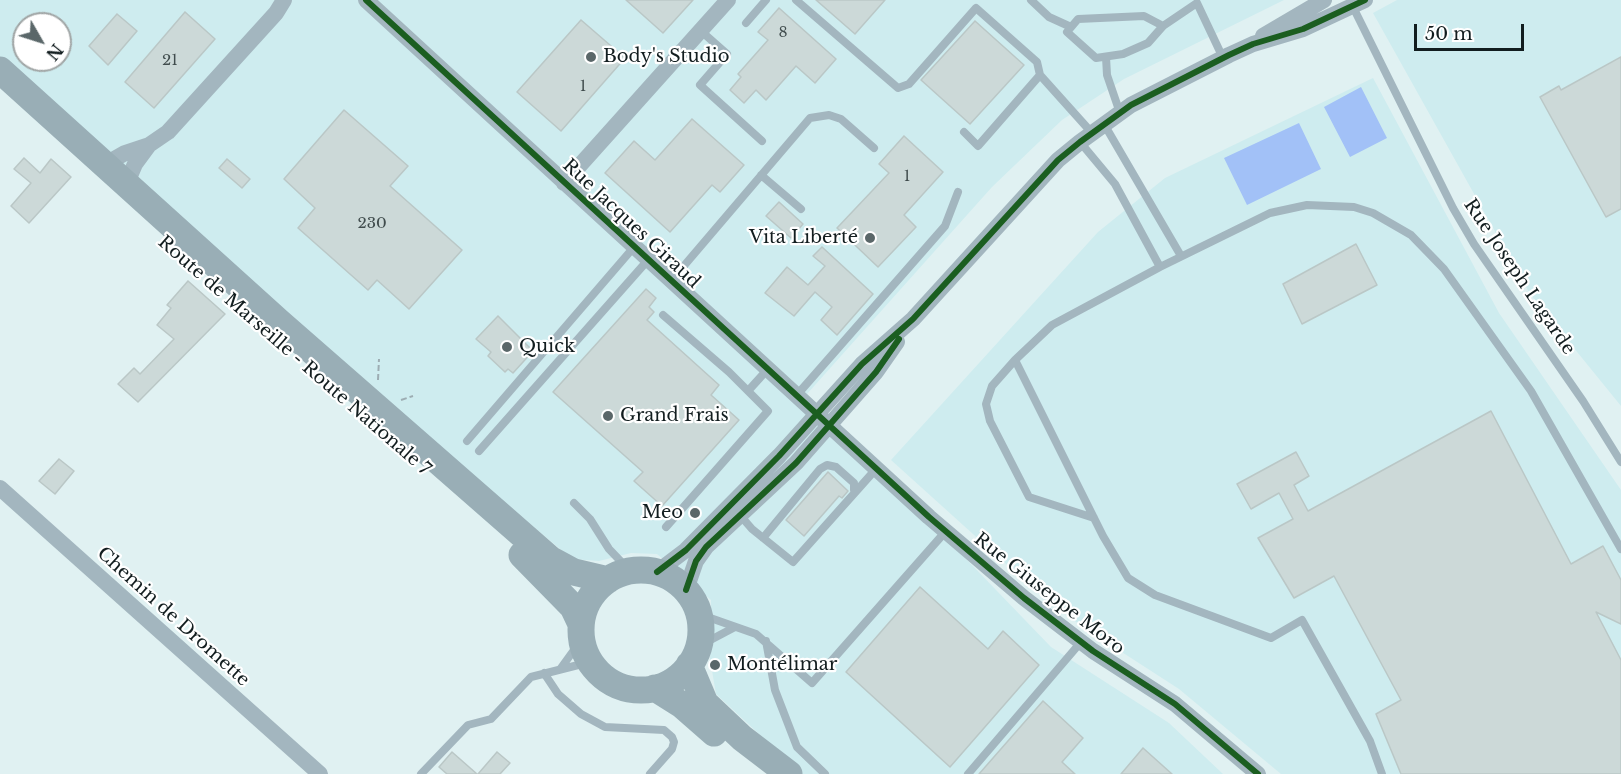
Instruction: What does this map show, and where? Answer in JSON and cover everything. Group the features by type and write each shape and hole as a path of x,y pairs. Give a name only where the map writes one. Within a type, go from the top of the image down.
{"main road":[{"name":"Route de Marseille - Route Nationale 7","path":"0,70 126,185 550,559 574,572 632,574"},
{"name":"Route de Marseille - Route Nationale 7","path":"0,94 134,216 541,572 573,607 584,641"},
{"path":"694,656 668,684 642,690 618,686 597,672 584,641 586,607 595,592 632,574 677,582 686,590 699,614 694,656 705,703 742,738 789,774"},
{"path":"655,688 697,718 759,774"}],"street":[{"path":"126,185 135,164 149,145 172,128 276,13 284,0"},
{"name":"Rue Jacques Giraud","path":"366,0 823,421"},
{"path":"564,183 728,0"},
{"path":"1253,44 1269,31 1324,0"},
{"path":"686,590 696,561 706,547 739,513 796,463 862,364 913,319 1058,160 1120,113 1223,58 1253,44 1303,29 1353,2"},
{"path":"104,165 125,153 149,145"},
{"path":"632,574 686,550 876,372 913,319"},
{"name":"Rue Giuseppe Moro","path":"823,421 1024,598 1081,642 1175,704 1258,774"},
{"name":"Chemin de Dromette","path":"0,488 320,774"}],"lane":[{"path":"746,23 766,0"},
{"path":"796,0 898,88 909,84 976,8 1037,62 1040,75 1092,133 1162,219 1181,256"},
{"path":"1031,0 1049,16 1071,27"},
{"path":"1163,26 1144,16 1077,19 1067,32 1096,58 1123,54 1148,43 1163,26 1198,1 1223,58"},
{"name":"Rue Joseph Lagarde","path":"1353,2 1469,235 1583,401 1621,462"},
{"path":"701,31 728,54 700,85 762,141"},
{"path":"1107,57 1107,75 1120,113"},
{"path":"964,132 978,146 1040,75"},
{"path":"671,281 810,118 829,115 841,119 874,148"},
{"path":"1092,133 1115,184 1160,267"},
{"path":"761,175 801,209"},
{"path":"796,396 945,226 958,192"},
{"path":"1094,518 1029,497 990,421 986,404 992,386 1015,360 1052,325 1181,256 1270,213 1307,204 1354,207 1391,222 1432,254 1531,391 1621,549"},
{"path":"467,441 634,247"},
{"path":"479,451 648,260"},
{"path":"663,315 768,411 666,527"},
{"path":"1015,360 1094,518 1128,578 1155,595 1271,638 1302,620 1370,741 1382,774"},
{"path":"748,391 767,370"},
{"path":"763,538 820,469 827,465 836,467 854,483 854,490"},
{"path":"739,513 763,538 793,562 854,490 860,489 876,469"},
{"path":"574,503 590,519 609,549 632,574"},
{"path":"699,614 766,641 812,683 946,531"},
{"path":"694,656 735,627"},
{"path":"421,774 468,725 491,719 531,677 561,668 584,641"},
{"path":"561,668 584,641"},
{"path":"766,641 775,690 797,747 825,774"},
{"path":"968,774 1081,642"},
{"path":"544,673 558,694 573,707 605,727 664,730 672,737 674,742 672,749 650,774"}],"path":[{"path":"379,359 376,376 380,383"},
{"path":"398,401 413,396"}],"shaded area":[{"path":"0,0 1284,0 1124,79 1062,120 992,187 807,394 1051,647 1169,723 1223,774 802,774 716,694 710,659 711,600 657,554 631,553 599,561 572,559 378,397 17,72 72,72 72,12 12,12 12,68 0,57"},
{"path":"1397,0 1621,0 1621,406 1530,294 1373,13"},
{"path":"1373,78 1499,313 1621,490 1621,774 1281,774 1179,689 1080,625 1035,590 891,460 1098,232 1165,178"}],"water":[{"path":"1361,87 1387,138 1350,157 1324,107"},
{"path":"1299,123 1321,169 1247,205 1224,158"}],"building":[{"path":"626,0 693,0 663,33"},
{"path":"816,0 885,0 855,34"},
{"path":"779,8 836,59 815,83 796,66 766,100 756,90 744,103 730,90 741,77 738,74 768,40 758,32"},
{"path":"185,12 215,39 154,108 125,82"},
{"path":"117,14 137,31 108,65 89,46"},
{"path":"581,20 625,58 561,131 517,92"},
{"path":"975,21 1024,65 970,124 921,80"},
{"path":"1621,57 1621,209 1606,217 1540,97 1559,86 1561,90"},
{"path":"344,110 408,166 390,186 462,250 409,309 377,280 368,290 298,228 315,208 284,179"},
{"path":"692,119 744,165 720,192 712,185 670,232 605,173 634,141 655,160"},
{"path":"904,136 943,172 904,215 916,227 878,267 837,228 889,173 879,164"},
{"path":"24,158 40,173 51,159 71,177 29,223 11,206 31,183 14,169"},
{"path":"227,159 250,179 242,188 219,168"},
{"path":"779,202 803,224 791,238 766,216"},
{"path":"1356,244 1377,285 1302,324 1283,284"},
{"path":"822,247 873,294 837,335 821,320 832,307 815,292 794,316 765,293 787,267 808,285 825,266 813,256"},
{"path":"188,281 225,314 138,402 118,384 134,368 140,374 174,339 157,325 171,308 167,305"},
{"path":"646,289 656,298 649,307 654,312 647,320 719,385 711,395 739,420 662,506 634,481 643,472 553,392"},
{"path":"498,316 533,351 513,373 508,369 505,372 488,356 491,352 476,339"},
{"path":"1491,411 1571,564 1603,546 1621,580 1621,624 1596,612 1621,660 1621,774 1401,774 1376,714 1401,700 1334,576 1294,598 1258,538 1293,519 1279,493 1251,509 1237,484 1296,452 1309,476 1294,485 1308,511"},
{"path":"59,459 74,471 55,494 39,481"},
{"path":"828,472 848,491 842,498 839,496 804,536 786,520"},
{"path":"920,587 988,649 1003,631 1039,665 950,767 846,672"},
{"path":"1043,701 1083,738 1062,762 1075,774 979,774"},
{"path":"1143,748 1172,774 1121,774"},
{"path":"452,752 477,774 447,774 439,767"},
{"path":"497,752 510,763 500,774 478,774"}],"cycle path":[{"path":"366,0 929,517 1024,598 1093,651 1175,704 1258,774"},
{"path":"657,572 686,550 779,456 862,364 913,319 1058,160 1080,142 1131,105 1229,55 1253,44 1303,29 1365,0"},
{"path":"686,590 696,561 706,547 796,463 876,372 899,339"}],"place":[{"name":"Body's Studio","path":"591,57"},
{"name":"Vita Liberté","path":"870,238"},
{"name":"Quick","path":"507,347"},
{"name":"Grand Frais","path":"608,416"},
{"name":"Meo","path":"695,513"},
{"name":"Montélimar","path":"715,665"}]}
